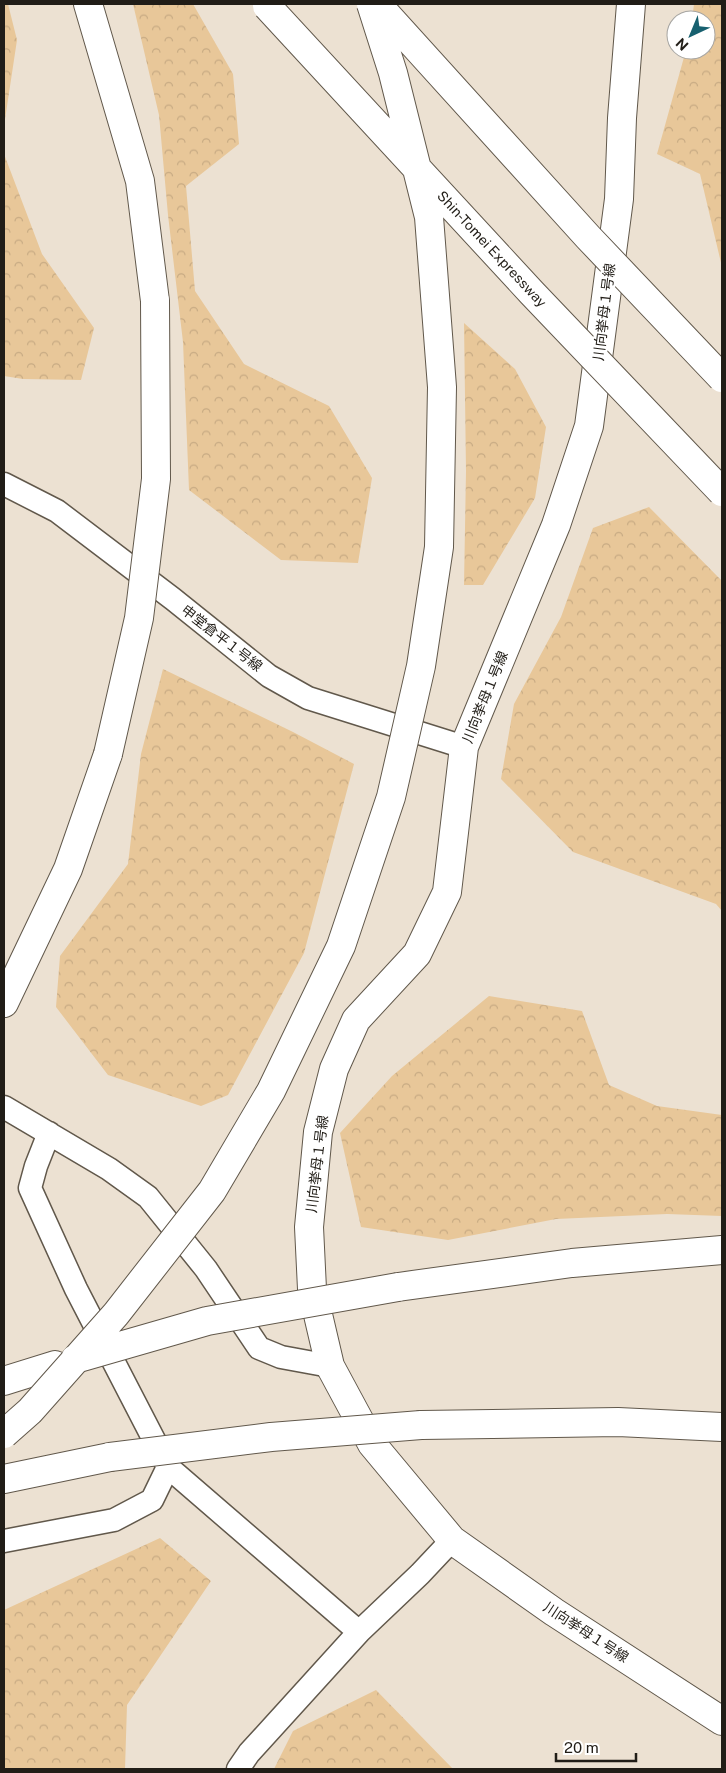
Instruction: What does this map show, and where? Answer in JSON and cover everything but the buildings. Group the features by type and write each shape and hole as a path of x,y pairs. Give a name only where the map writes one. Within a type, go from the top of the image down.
{"main road":[{"path":"4,1003 68,869 108,754 139,618 156,479 155,302 140,181 88,4"},
{"path":"4,1434 30,1411 116,1314 212,1191 271,1090 341,946 391,797 421,666 439,547 442,387 429,217 393,73 371,4"},
{"path":"377,4 588,237 722,378"},
{"name":"川向挙母１号線","path":"631,4 622,118 619,199 589,426 556,524 464,747 447,892 417,954 356,1020 334,1069 318,1132 309,1227 312,1289 330,1366 372,1444 452,1540 554,1612 722,1721"},
{"name":"Shin-Tomei Expressway","path":"266,5 532,293 722,492"},
{"path":"4,1381 207,1321 398,1287 572,1263 722,1250"},
{"path":"4,1479 110,1457 270,1437 421,1425 618,1422 722,1427"}],"street":[{"name":"申堂倉平１号線","path":"4,484 57,511 173,599 269,676 308,698 464,747"},
{"path":"4,1107 109,1168 148,1196 206,1269 259,1348 281,1357 330,1366"},
{"path":"49,1133 36,1166 30,1188 76,1289 168,1467 358,1632"},
{"path":"4,1541 114,1520 152,1500 168,1467"},
{"path":"238,1769 249,1753 358,1632 420,1574 452,1540"}],"green space":[{"path":"4,4 8,4 17,40 4,126"},
{"path":"133,4 193,4 233,74 239,144 186,186 195,291 244,364 329,406 372,478 358,563 281,560 189,490 183,342 168,215 159,115"},
{"path":"694,4 722,4 722,267 700,174 657,154 683,60 716,60 716,10 693,10"},
{"path":"4,154 42,254 94,328 81,380 23,379 4,376"},
{"path":"464,323 515,369 546,427 535,498 483,585 464,585 466,471"},
{"path":"649,507 722,581 722,911 716,904 573,852 501,779 514,704 561,617 593,528"},
{"path":"163,669 354,764 304,953 228,1095 201,1106 108,1075 56,1007 60,956 128,864 141,754"},
{"path":"489,996 582,1011 609,1085 657,1106 722,1115 722,1216 667,1214 556,1219 448,1240 361,1227 340,1133 392,1076"},
{"path":"160,1538 211,1581 127,1705 125,1769 4,1769 4,1610"},
{"path":"376,1690 453,1769 274,1769 293,1731"}]}
